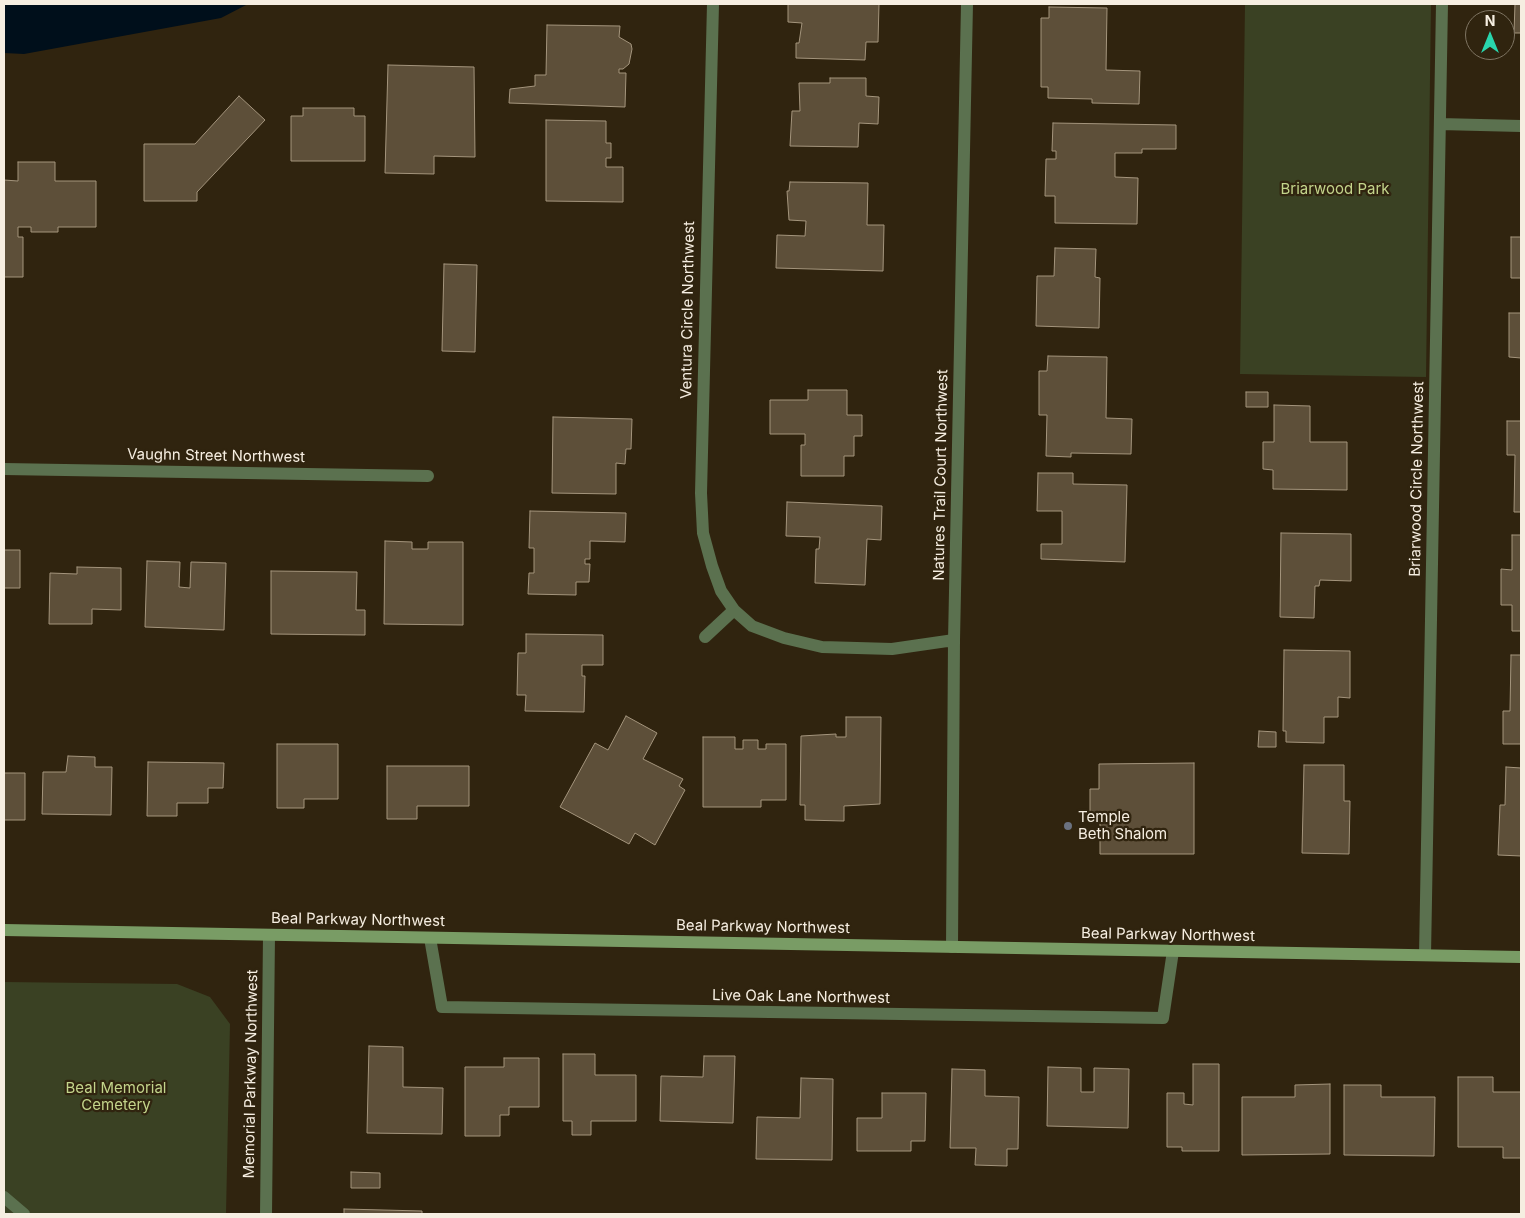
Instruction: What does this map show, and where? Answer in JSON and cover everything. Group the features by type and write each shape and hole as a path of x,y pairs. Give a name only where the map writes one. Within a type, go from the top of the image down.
{"main road":[{"name":"Beal Parkway Northwest","path":"4,930 1521,957"}],"street":[{"name":"Ventura Circle Northwest","path":"713,4 701,493 703,533 721,592 734,610 752,626 784,638 822,647 892,650 954,640"},
{"name":"Natures Trail Court Northwest","path":"952,947 954,640 967,4"},
{"name":"Briarwood Circle Northwest","path":"1425,955 1442,4"},
{"path":"1440,124 1521,126"},
{"name":"Vaughn Street Northwest","path":"4,469 428,476"},
{"path":"705,637 734,610"},
{"name":"Memorial Parkway Northwest","path":"266,1214 268,935"},
{"name":"Live Oak Lane Northwest","path":"430,938 442,1008 1163,1018 1173,951"},
{"path":"4,1197 24,1214"}],"green space":[{"name":"Briarwood Park","path":"1245,4 1431,4 1426,377 1240,374"},
{"name":"Beal Memorial Cemetery","path":"4,982 177,984 210,997 230,1024 226,1214 4,1214"}],"water":[{"path":"4,4 248,4 221,18 24,54 4,53"}],"building":[{"path":"788,4 879,4 878,42 866,42 865,60 796,58 796,43 799,43 802,23 788,22"},
{"path":"1515,4 1521,4 1521,33 1515,33"},
{"path":"1049,7 1107,8 1106,70 1140,71 1139,104 1092,103 1092,99 1048,98 1048,87 1041,87 1041,18 1049,18"},
{"path":"547,25 620,26 619,37 631,44 632,49 629,64 623,69 619,69 619,73 626,73 625,107 509,103 510,89 535,86 535,75 546,75"},
{"path":"388,65 474,67 475,157 434,156 434,174 385,173"},
{"path":"830,78 866,78 866,96 879,97 878,124 859,123 858,147 790,146 792,111 800,111 799,83 830,83"},
{"path":"239,96 265,120 197,192 197,201 144,201 144,144 195,144"},
{"path":"303,108 354,108 354,116 365,116 365,161 291,161 291,116 303,116"},
{"path":"546,120 606,121 606,143 611,143 611,158 606,158 606,167 623,167 623,202 546,201"},
{"path":"1053,123 1176,125 1176,149 1142,149 1142,153 1115,153 1115,177 1138,178 1137,224 1055,223 1055,196 1045,196 1046,159 1056,159 1056,151 1052,151"},
{"path":"18,162 55,162 55,181 96,181 96,227 58,227 58,232 31,232 31,227 18,227 18,237 23,237 23,277 4,277 4,180 18,181"},
{"path":"790,182 868,183 867,225 884,225 883,271 776,268 777,235 805,236 806,221 789,220 787,191 789,191"},
{"path":"1511,237 1521,237 1521,278 1511,278"},
{"path":"1055,248 1096,249 1095,277 1100,278 1099,328 1036,326 1037,276 1054,276"},
{"path":"444,264 477,265 475,352 442,351"},
{"path":"1509,313 1521,313 1521,358 1509,357"},
{"path":"1048,356 1107,357 1106,418 1132,419 1131,454 1071,453 1071,457 1046,456 1047,415 1039,415 1039,371 1047,371"},
{"path":"808,390 847,390 847,415 862,415 862,436 854,436 854,456 844,456 844,476 801,476 801,445 805,445 805,434 770,434 770,400 808,400"},
{"path":"1246,392 1268,392 1268,407 1246,407"},
{"path":"1274,405 1310,406 1310,442 1347,442 1347,490 1273,489 1273,470 1263,469 1263,442 1274,442"},
{"path":"553,417 632,419 631,449 626,449 625,464 616,463 616,494 552,493"},
{"path":"1507,421 1521,421 1521,512 1514,512 1515,455 1507,455"},
{"path":"1038,473 1073,473 1073,484 1127,485 1125,562 1041,559 1041,544 1062,544 1062,511 1037,511"},
{"path":"787,502 882,506 881,540 867,539 865,585 815,583 816,549 819,549 820,537 786,536"},
{"path":"530,511 626,513 625,542 590,541 590,559 585,559 585,564 590,564 589,582 576,582 576,595 528,594 529,573 534,573 534,548 529,548"},
{"path":"1281,533 1351,534 1351,581 1320,580 1319,586 1315,586 1314,618 1280,617"},
{"path":"1512,535 1521,535 1521,631 1512,631 1512,605 1501,605 1501,569 1512,570"},
{"path":"385,541 412,542 412,549 428,549 428,542 463,542 463,625 384,624"},
{"path":"4,550 20,550 20,588 4,588"},
{"path":"147,561 180,562 179,587 190,588 191,562 226,563 224,630 145,627"},
{"path":"77,567 121,568 121,610 92,609 92,624 49,624 50,573 77,574"},
{"path":"271,571 357,572 356,610 365,610 365,635 271,634"},
{"path":"526,634 603,635 603,665 582,665 582,676 585,676 584,712 525,711 526,695 517,695 518,653 526,653"},
{"path":"1284,650 1350,651 1350,698 1338,697 1338,717 1324,717 1324,743 1286,742 1286,731 1283,731"},
{"path":"1511,655 1521,655 1521,744 1503,744 1503,711 1510,711"},
{"path":"626,716 657,733 643,759 683,779 679,786 685,790 655,845 635,833 629,844 560,807 595,743 608,750"},
{"path":"846,717 881,717 880,804 844,806 844,821 805,820 805,805 800,805 801,736 836,734 836,737 846,737"},
{"path":"1259,731 1276,732 1276,747 1258,747"},
{"path":"703,737 735,737 735,749 743,749 743,740 758,740 758,749 766,749 766,744 786,744 786,800 761,800 761,807 703,807"},
{"path":"277,744 338,744 338,799 304,799 304,808 277,808"},
{"path":"68,756 95,757 95,767 112,767 111,815 42,814 43,772 66,772"},
{"path":"148,762 224,763 223,788 208,788 208,803 177,803 177,816 147,816"},
{"path":"1194,763 1194,854 1100,854 1100,820 1090,821 1090,789 1099,789 1099,764"},
{"path":"1304,765 1344,765 1344,801 1350,801 1349,854 1302,853"},
{"path":"387,766 469,766 469,806 417,806 417,819 387,819"},
{"path":"1506,767 1521,768 1521,856 1498,855 1500,805 1505,805"},
{"path":"4,773 25,773 25,820 4,820"},
{"path":"369,1046 403,1047 403,1087 443,1088 442,1134 367,1133"},
{"path":"563,1054 595,1054 595,1075 636,1075 636,1121 591,1121 591,1135 572,1135 572,1121 563,1121"},
{"path":"704,1056 735,1056 733,1123 660,1121 661,1076 703,1077"},
{"path":"504,1058 539,1058 539,1107 509,1107 509,1115 500,1115 500,1136 465,1136 465,1067 504,1067"},
{"path":"1193,1064 1219,1064 1219,1151 1182,1151 1182,1147 1167,1147 1167,1093 1184,1093 1184,1104 1193,1105"},
{"path":"1048,1067 1081,1068 1081,1092 1094,1092 1094,1068 1129,1069 1128,1128 1047,1126"},
{"path":"952,1069 985,1070 985,1096 1019,1097 1018,1149 1007,1149 1007,1166 975,1165 976,1148 950,1148"},
{"path":"1458,1077 1493,1077 1493,1092 1521,1092 1521,1158 1503,1158 1503,1147 1458,1147"},
{"path":"801,1078 833,1079 832,1160 756,1159 757,1117 800,1118"},
{"path":"1330,1084 1330,1154 1242,1155 1242,1097 1295,1097 1295,1085"},
{"path":"1344,1085 1381,1085 1381,1097 1435,1097 1434,1156 1344,1155"},
{"path":"882,1093 926,1093 925,1141 911,1141 911,1151 857,1151 857,1118 882,1118"},
{"path":"351,1172 380,1173 380,1188 351,1188"},
{"path":"344,1209 422,1211 422,1214 344,1214"}],"place":[{"name":"Temple Beth Shalom","path":"1068,826"}]}
